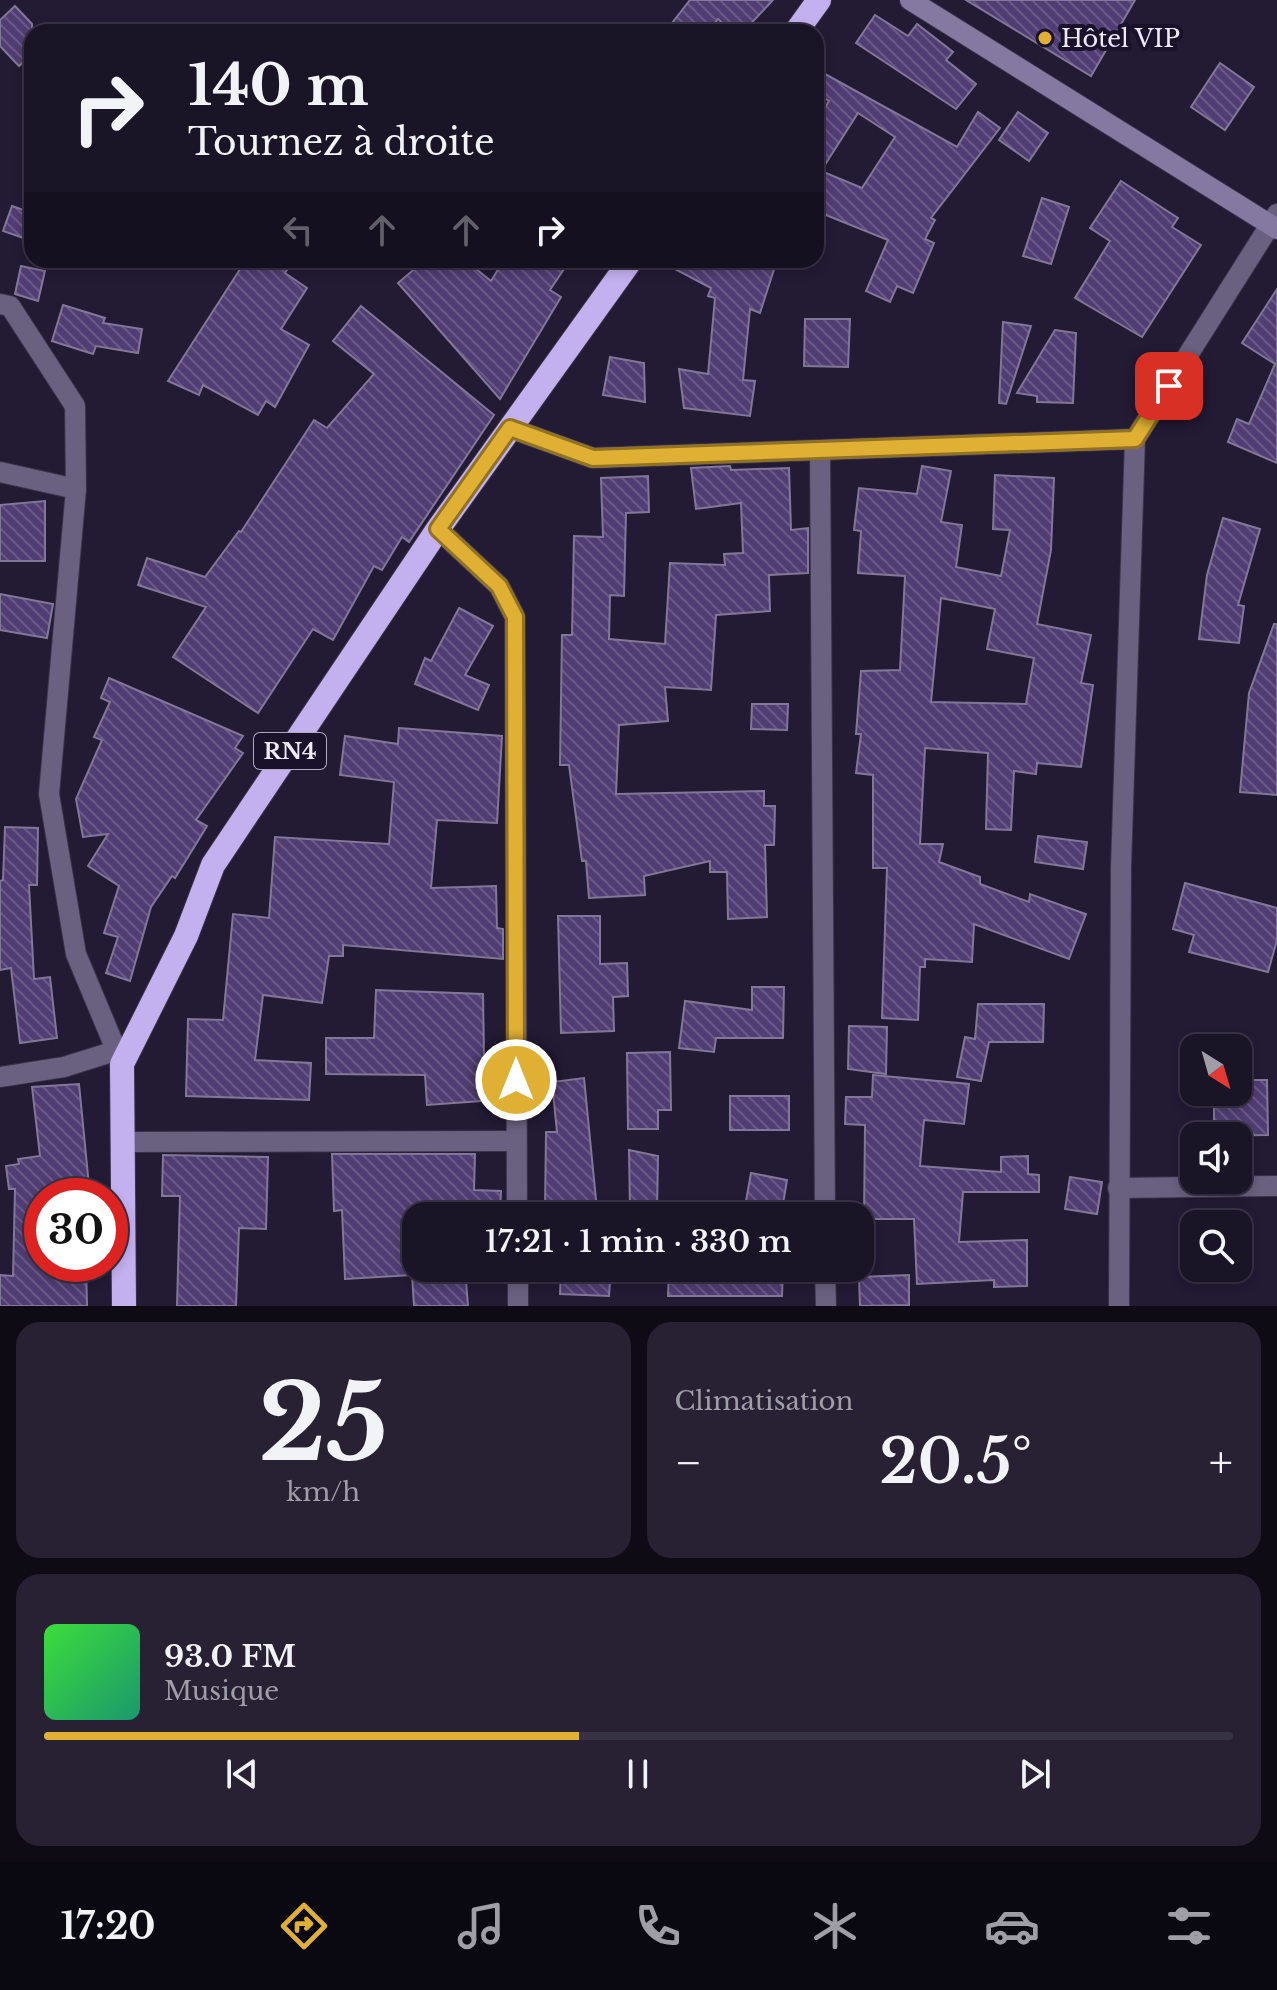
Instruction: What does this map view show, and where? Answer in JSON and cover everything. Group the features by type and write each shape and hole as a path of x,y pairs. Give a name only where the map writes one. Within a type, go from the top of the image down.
{"highway":[{"path":"802,24 819,0"},
{"name":"RN4","path":"124,1306 119,1057 186,936 213,865 438,529 625,268"}],"street":[{"path":"910,0 1275,222 1135,439 1121,867 1119,1306"},
{"path":"0,304 10,306 75,406 76,489 49,794 76,954 119,1057 0,1077"},
{"path":"510,428 593,458 1135,439"},
{"path":"820,450 825,1202"},
{"path":"0,472 76,489"},
{"path":"438,529 499,586 515,617 517,1202"},
{"path":"123,1142 516,1141"},
{"path":"1118,1188 1277,1186"},
{"path":"518,1282 518,1306"},
{"path":"825,1282 826,1306"}],"building":[{"path":"690,0 773,0 750,24 723,24 718,19 714,24 671,24"},
{"path":"966,0 1135,0 1091,76"},
{"path":"15,6 32,24 24,24 24,61 19,66 0,46 0,20"},
{"path":"875,15 908,36 917,24 953,52 946,60 976,84 956,109 856,43"},
{"path":"1220,63 1254,87 1225,130 1191,107"},
{"path":"824,73 957,147 978,112 1000,128 931,218 935,220 925,239 934,243 913,293 897,286 890,302 866,291 888,240 824,214 824,172 862,188 895,137 858,113 824,166 824,109 829,101 824,98"},
{"path":"1018,112 1048,133 1029,161 999,140"},
{"path":"1121,181 1178,218 1172,227 1201,245 1142,337 1075,298 1110,241 1090,228"},
{"path":"1042,198 1069,207 1051,264 1023,256"},
{"path":"12,206 24,210 24,238 3,231"},
{"path":"21,266 45,271 38,301 15,294"},
{"path":"241,268 288,268 285,273 307,288 281,329 309,345 275,407 266,401 258,415 203,385 199,395 168,381"},
{"path":"416,268 475,268 491,281 499,268 564,269 550,290 561,297 500,399 398,283"},
{"path":"673,268 774,268 760,313 750,309 743,380 755,381 750,416 684,408 679,369 708,374 715,298 708,296 711,288"},
{"path":"1277,289 1277,463 1228,442 1237,419 1249,424 1275,364 1242,343"},
{"path":"63,305 105,318 103,323 142,329 138,353 96,346 93,354 52,341"},
{"path":"361,306 494,415 409,542 402,537 382,570 374,566 333,640 313,629 258,713 173,657 206,607 138,585 147,558 205,577 241,532 314,420 327,428 374,374 333,341"},
{"path":"805,319 850,319 848,367 804,366"},
{"path":"1003,322 1031,326 1006,404 999,403"},
{"path":"1055,330 1076,333 1073,403 1037,402 1037,396 1017,393"},
{"path":"610,357 644,363 645,402 603,395"},
{"path":"730,466 731,470 789,468 791,530 808,528 808,573 769,575 770,611 716,615 711,690 665,687 668,721 619,725 616,794 764,791 764,806 775,806 774,845 765,845 767,917 728,919 727,872 710,872 710,861 644,876 645,895 589,898 586,861 582,861 569,765 560,765 562,635 572,635 574,536 603,537 601,478 648,476 649,512 626,513 624,596 610,595 609,639 665,644 670,563 725,565 724,554 743,553 741,503 696,509 691,468"},
{"path":"922,466 951,471 941,522 962,525 956,567 1001,576 1010,530 993,529 995,475 1054,478 1051,550 1037,624 1091,635 1081,683 1093,685 1081,767 1037,763 1036,774 1014,771 1011,830 986,829 988,753 925,748 920,844 943,844 939,862 980,877 980,884 1029,902 1030,894 1086,914 1069,959 974,924 972,962 925,959 925,967 920,967 918,1020 882,1018 887,868 873,868 873,775 856,773 861,734 856,734 861,671 900,670 905,576 858,573 861,531 854,530 859,488 917,494","holes":["941,598 995,609 987,649 1034,658 1026,704 931,702"]},
{"path":"45,501 45,561 0,561 0,505"},
{"path":"1223,518 1260,529 1238,605 1244,606 1239,643 1199,639 1207,575"},
{"path":"0,594 53,604 47,638 0,630"},
{"path":"459,608 493,626 465,675 489,685 478,710 415,684 425,658 431,661"},
{"path":"1274,624 1277,624 1277,795 1240,792 1249,693"},
{"path":"109,678 243,736 235,748 243,753 196,820 207,826 175,878 172,876 151,907 130,981 106,973 118,937 104,933 119,886 88,866 108,834 83,837 76,799 102,740 94,737 110,702 101,698"},
{"path":"752,704 788,704 787,730 751,729"},
{"path":"399,728 502,736 497,823 437,820 431,888 496,886 497,928 503,929 503,959 343,945 343,956 329,956 322,1003 263,995 255,1060 311,1063 309,1100 186,1096 188,1019 223,1020 233,914 269,918 275,837 389,844 394,782 340,775 345,736 398,744"},
{"path":"5,827 38,828 37,885 29,885 34,979 50,977 57,1038 20,1043 11,968 0,970 0,881 3,880"},
{"path":"1038,836 1087,842 1083,869 1035,862"},
{"path":"1185,883 1277,908 1277,940 1268,972 1189,952 1194,935 1173,929"},
{"path":"558,916 600,916 600,964 627,963 628,996 613,997 614,1031 561,1033"},
{"path":"752,987 784,987 783,1038 716,1038 714,1052 679,1048 685,1001 752,1010"},
{"path":"376,990 483,994 484,1057 492,1057 495,1100 427,1105 425,1075 326,1074 326,1038 374,1038"},
{"path":"978,1004 1044,1004 1043,1042 989,1042 981,1081 957,1077 965,1037 975,1039"},
{"path":"849,1026 887,1027 886,1074 848,1069"},
{"path":"670,1052 671,1110 658,1110 658,1129 628,1129 627,1053"},
{"path":"873,1075 969,1084 964,1124 924,1120 920,1166 1001,1172 1001,1157 1028,1156 1028,1174 1039,1175 1039,1192 963,1192 959,1242 1027,1240 1027,1286 994,1287 994,1280 917,1284 914,1219 874,1219 874,1202 864,1202 865,1125 845,1124 846,1097 872,1097"},
{"path":"584,1078 596,1202 545,1202 546,1132 557,1132 552,1082"},
{"path":"1252,1080 1267,1080 1268,1135 1252,1135 1252,1122 1214,1122 1214,1106 1252,1106"},
{"path":"79,1084 88,1178 24,1178 24,1282 86,1282 87,1306 0,1306 0,1275 13,1276 15,1189 9,1189 6,1166 19,1164 18,1159 40,1156 32,1087"},
{"path":"730,1096 789,1096 789,1130 730,1130"},
{"path":"629,1150 658,1156 657,1202 630,1202"},
{"path":"332,1154 475,1154 474,1190 501,1191 501,1202 402,1202 402,1276 345,1279 342,1210 334,1211"},
{"path":"163,1155 268,1157 266,1229 239,1228 236,1306 177,1306 180,1196 162,1196"},
{"path":"751,1173 787,1180 783,1202 746,1202"},
{"path":"1070,1177 1102,1182 1097,1214 1065,1209"},
{"path":"909,1275 909,1305 860,1306 859,1282 874,1282 874,1276"},
{"path":"412,1282 466,1282 468,1306 414,1306"},
{"path":"560,1282 610,1282 609,1296 560,1294"},
{"path":"668,1282 782,1282 782,1296 668,1296"}],"place":[{"name":"Hôtel VIP","path":"1045,38"}],"route":[{"path":"516,1080 515,617 499,586 438,529 510,428 593,458 1135,439 1169,386"}]}
